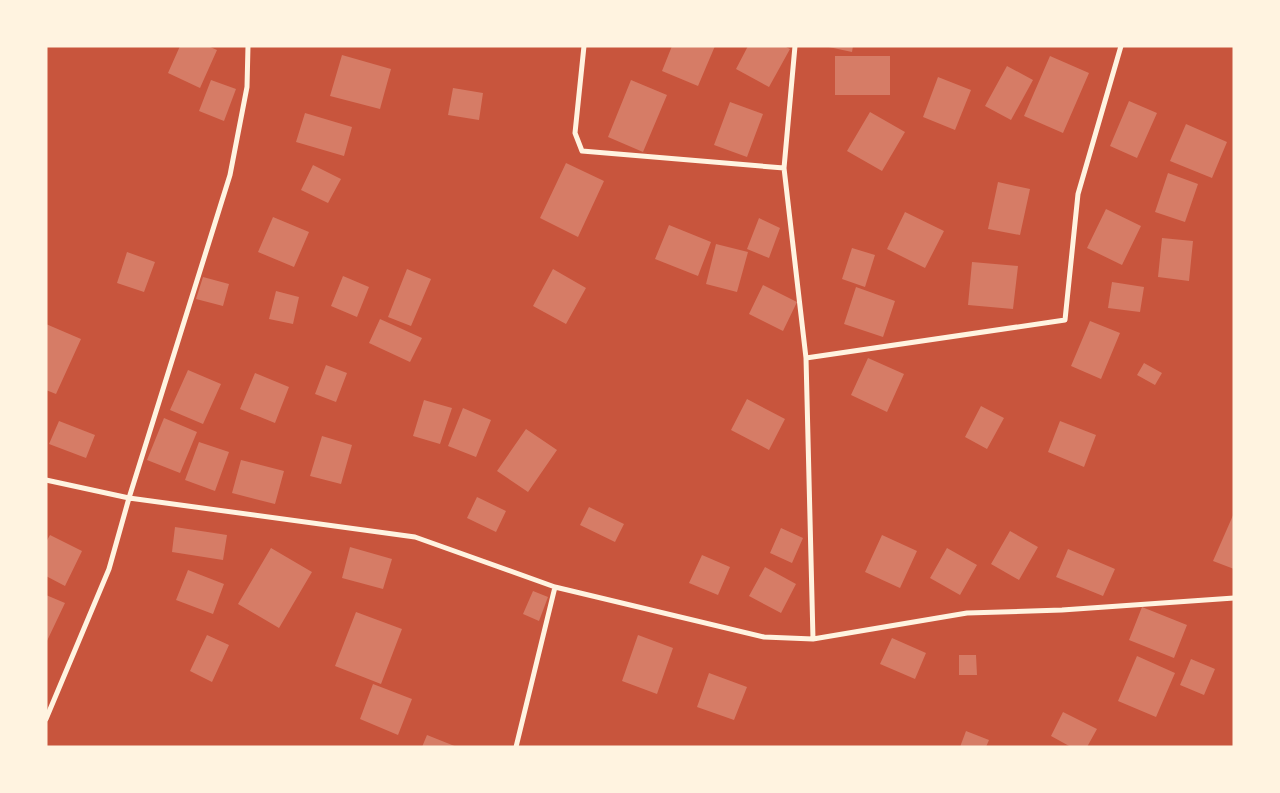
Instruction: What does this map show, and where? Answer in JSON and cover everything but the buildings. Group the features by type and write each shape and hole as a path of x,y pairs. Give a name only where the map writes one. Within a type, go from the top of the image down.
{"street":[{"path":"46,719 109,569 129,498 230,175 247,87 248,46"},
{"path":"584,46 575,133 582,151 784,168"},
{"path":"795,46 784,168 806,358 813,639"},
{"path":"806,358 1065,320 1078,194 1121,46"},
{"path":"46,480 129,498 415,537 555,587 764,637 813,639 967,613 1062,610 1234,598"},
{"path":"516,747 555,587"}]}
